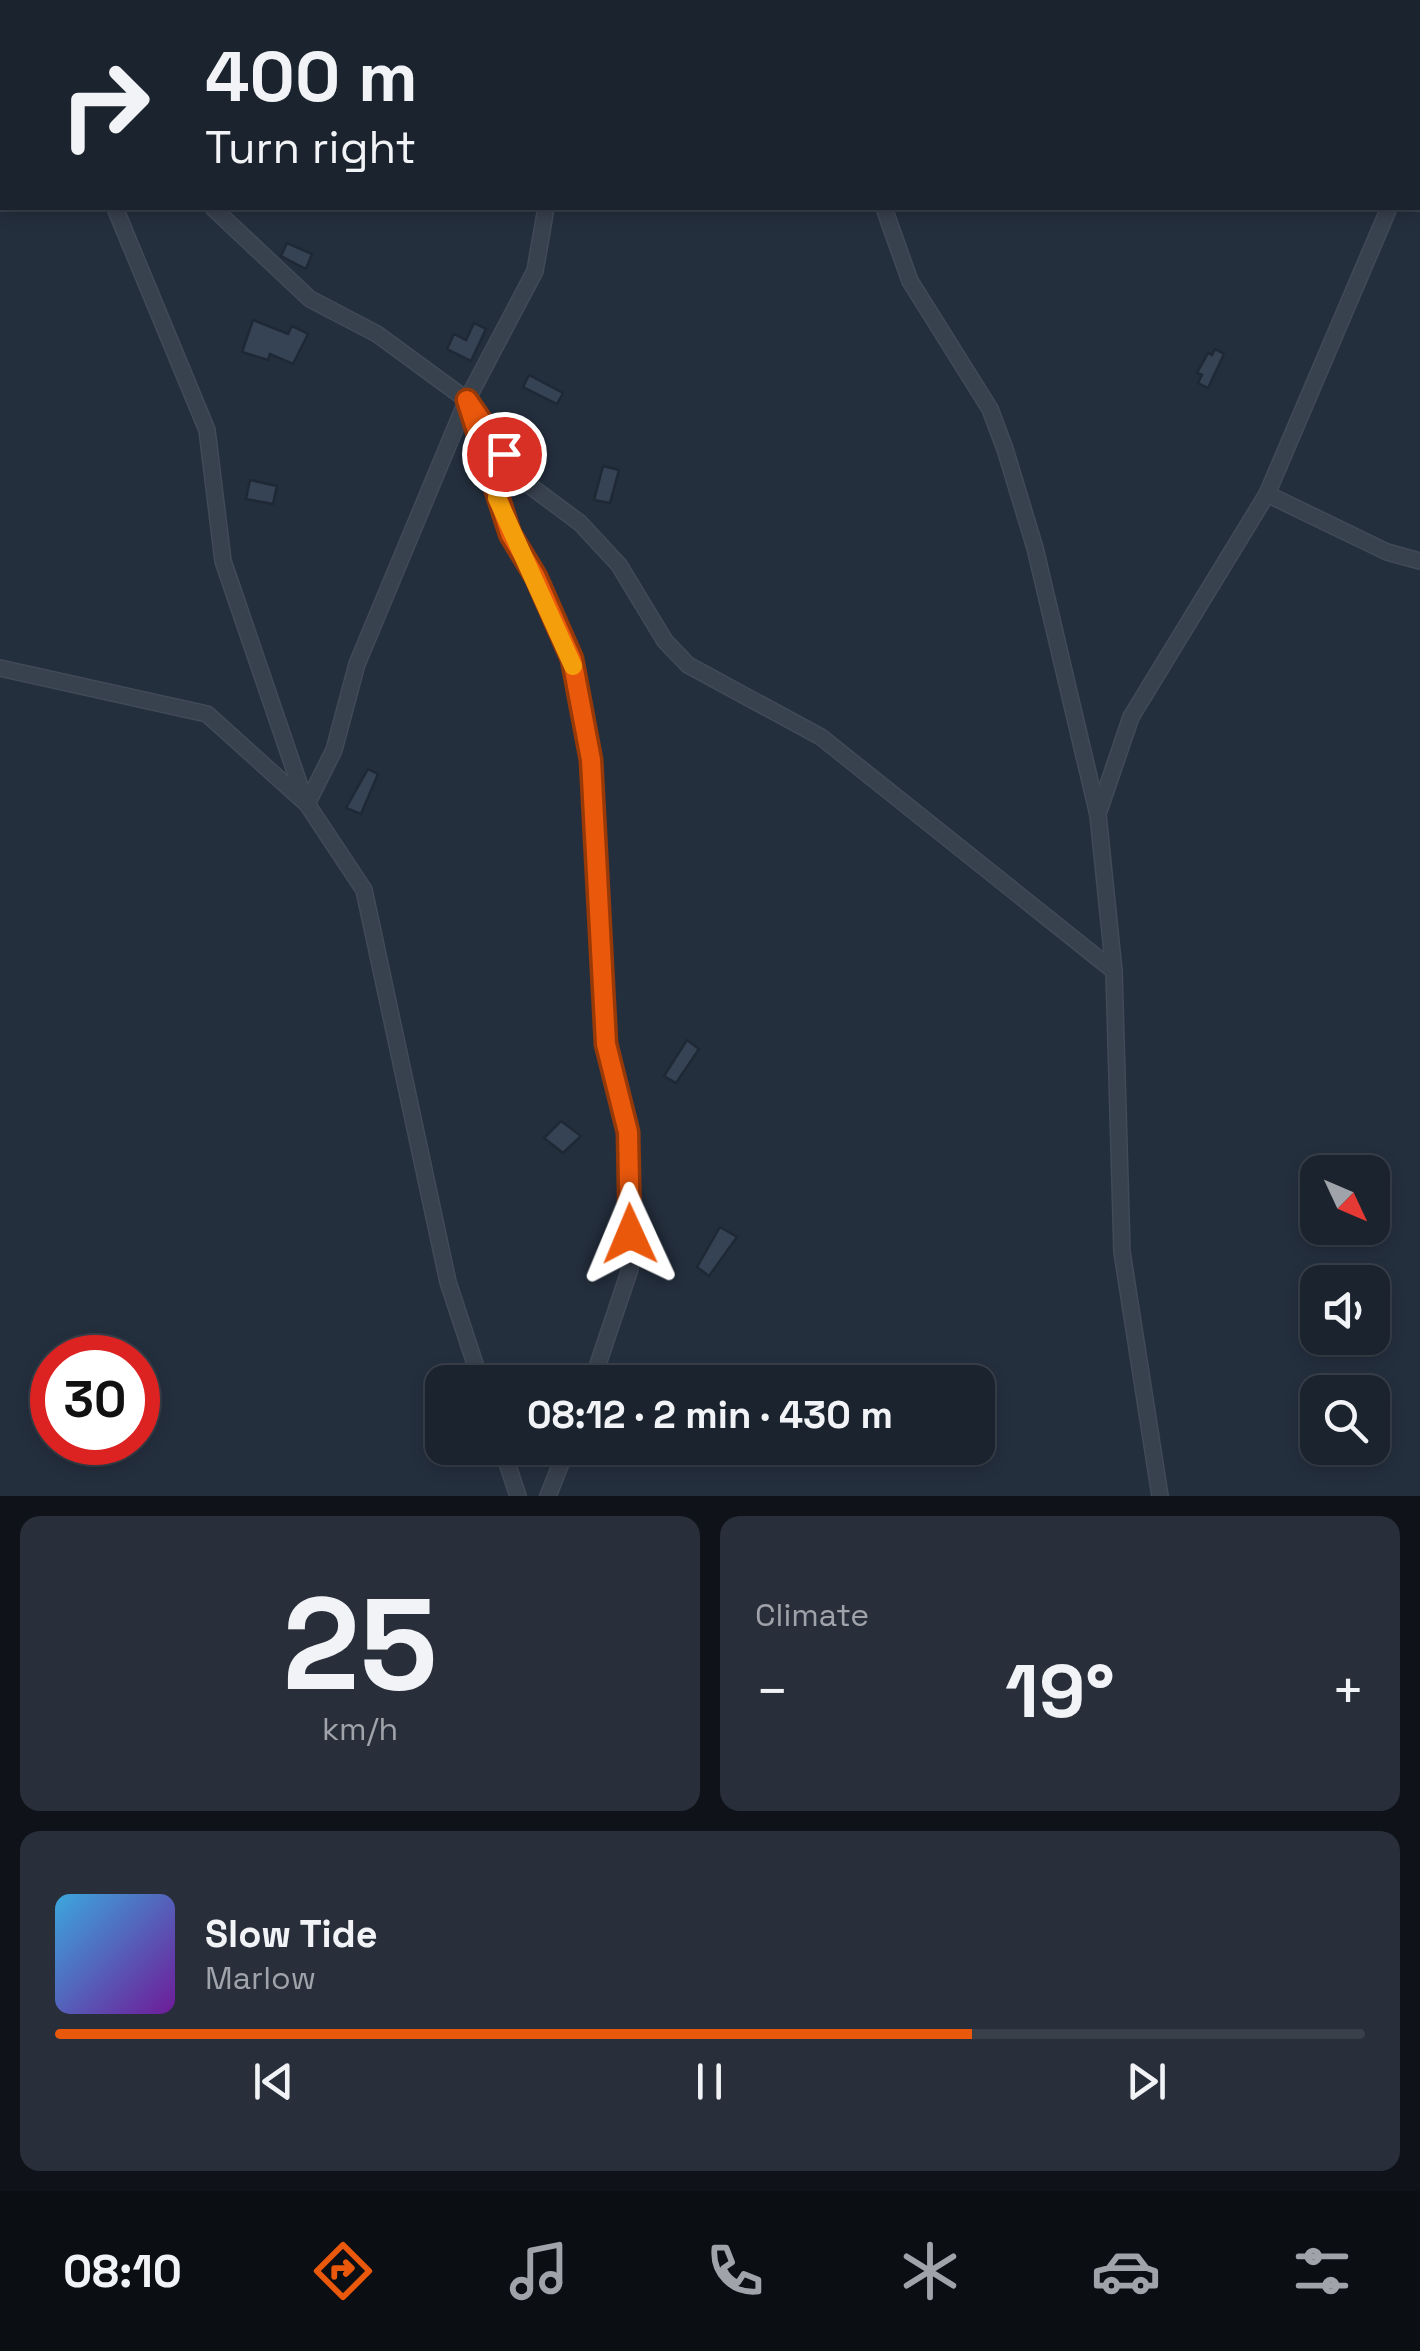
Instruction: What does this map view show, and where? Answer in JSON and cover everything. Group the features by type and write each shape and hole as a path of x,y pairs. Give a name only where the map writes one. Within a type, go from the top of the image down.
{"street":[{"path":"116,210 207,430 223,561 306,804"},
{"path":"214,210 310,298 377,334 467,400 530,485 580,523 619,565 665,642 688,665 821,736 1114,971"},
{"path":"306,804 334,750 357,664 467,400 535,271 546,210"},
{"path":"885,210 910,282 990,409 1005,449 1036,548 1098,815 1114,971 1122,1252 1160,1496"},
{"path":"1098,815 1131,717 1267,494 1388,210"},
{"path":"467,400 510,534 536,577 572,659 591,760 606,1044 628,1132 630,1269 598,1365"},
{"path":"1267,494 1388,552 1420,560"},
{"path":"0,668 207,714 306,804 364,890 448,1282 475,1365"},
{"path":"508,1465 518,1496"},
{"path":"548,1496 560,1465"}],"building":[{"path":"287,243 312,254 306,269 281,256"},
{"path":"253,320 288,334 292,326 308,334 293,364 270,354 268,360 242,352"},
{"path":"474,323 486,329 471,361 447,349 454,334 466,340"},
{"path":"1215,349 1224,354 1208,388 1198,383 1202,375 1197,373 1208,353 1212,355"},
{"path":"529,375 563,393 557,404 523,387"},
{"path":"603,466 619,470 610,503 594,500"},
{"path":"250,480 277,486 273,504 246,499"},
{"path":"368,769 378,774 361,814 346,808"},
{"path":"687,1040 699,1049 676,1083 664,1076"},
{"path":"561,1121 581,1136 563,1153 544,1138"},
{"path":"720,1227 737,1237 709,1276 697,1267"}],"slow traffic":[{"path":"497,498 573,666"}],"route":[{"path":"504,454 467,400 510,534 536,577 572,659 591,760 606,1044 628,1132 630,1234"}]}
